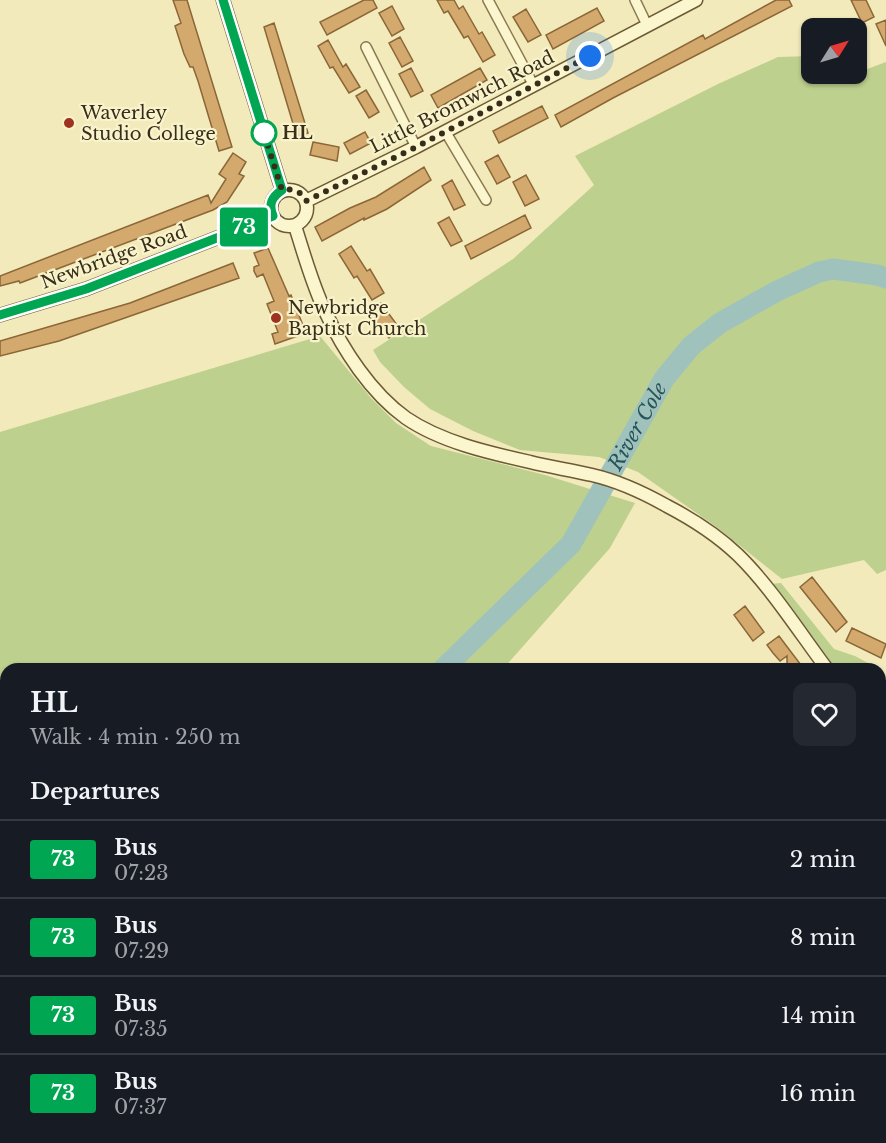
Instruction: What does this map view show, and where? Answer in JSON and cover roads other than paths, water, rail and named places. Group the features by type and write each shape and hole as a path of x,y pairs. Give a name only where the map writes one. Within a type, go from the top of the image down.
{"street":[{"path":"223,0 282,190"},
{"path":"488,0 534,86"},
{"path":"635,0 647,26"},
{"name":"Little Bromwich Road","path":"306,201 416,147 696,0"},
{"path":"366,47 416,147"},
{"path":"445,131 486,200"},
{"path":"282,190 299,192 306,201 307,212 300,223 280,224 273,216 271,202 282,190"},
{"name":"Newbridge Road","path":"0,315 86,289 273,216"},
{"path":"295,225 324,310 346,350 386,400 406,418 425,429 476,449 592,475 625,486 667,506 703,527 738,555 822,663"}],"waterway":[{"name":"River Cole","path":"449,663 571,544 664,379 691,346 720,323 777,291 819,272 833,269 886,278"}],"place":[{"name":"Waverley Studio College","path":"69,123"},
{"name":"HL","path":"264,133"},
{"name":"Newbridge Baptist Church","path":"276,318"}]}
